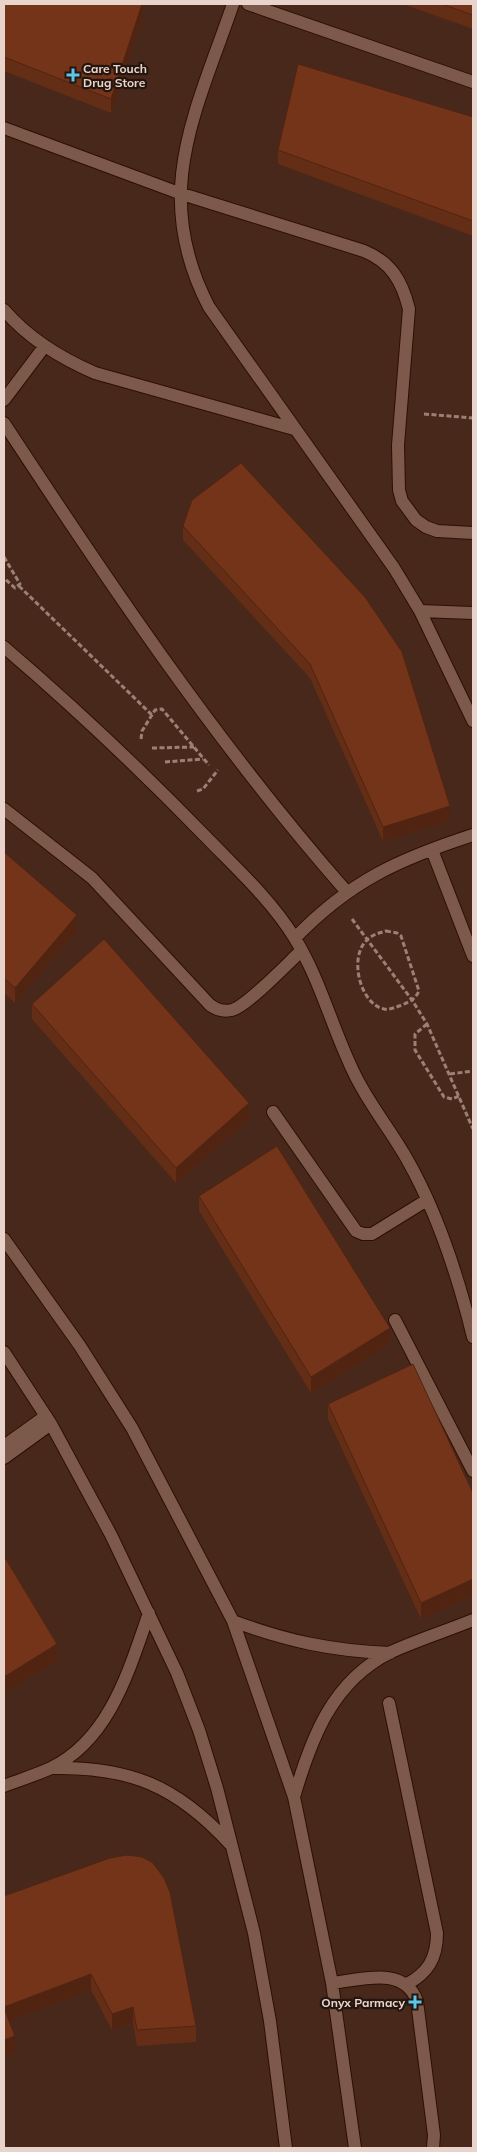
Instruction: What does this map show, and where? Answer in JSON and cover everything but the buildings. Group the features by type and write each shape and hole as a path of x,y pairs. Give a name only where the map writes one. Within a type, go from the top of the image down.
{"street":[{"path":"233,4 183,154 180,193 186,245 192,271 202,294 294,430 394,568 420,611 473,721"},
{"path":"248,4 473,82"},
{"path":"4,128 180,193 364,251 377,256 388,265 398,278 409,309 409,325 399,412 399,490 408,512 416,520 437,531 473,532"},
{"path":"4,310 44,347 69,362 95,373 294,430"},
{"path":"4,400 44,347"},
{"path":"4,423 64,516 207,721 341,895"},
{"path":"420,611 473,613"},
{"path":"4,647 81,716 198,829 261,894 294,938 356,1078 407,1160 427,1200 450,1254 473,1337"},
{"path":"4,809 92,878 210,1005 216,1009 224,1011 238,1008 301,951"},
{"path":"294,938 319,913 341,895 373,874 473,835"},
{"path":"432,850 473,956"},
{"path":"273,1112 356,1231 363,1234 372,1234 427,1200"},
{"path":"4,1239 80,1346 132,1428 232,1621 294,1797 332,1983 355,2148"},
{"path":"395,1320 473,1471"},
{"path":"4,1353 9,1372 49,1420 111,1535 177,1673 199,1730 233,1847 254,1934 270,2021 286,2148"},
{"path":"4,1446 49,1420"},
{"path":"4,1458 49,1420"},
{"path":"4,1786 51,1768 78,1750 94,1733 123,1685 149,1613"},
{"path":"294,1797 313,1737 337,1697 353,1680 390,1653 473,1620"},
{"path":"232,1621 271,1635 310,1645 350,1651 390,1653"},
{"path":"389,1703 437,1934 437,1946 428,1970 407,1984"},
{"path":"51,1768 81,1767 110,1770 139,1778 166,1790 191,1806 213,1825 233,1847"},
{"path":"332,1983 388,1977 398,1979 407,1984 417,2001 434,2135 433,2148"}],"path":[{"path":"399,412 473,418"},
{"path":"4,557 19,582 19,586 152,715"},
{"path":"4,578 15,588 19,586"},
{"path":"144,742 140,737 142,731 157,709 162,709 216,772 201,791 193,789"},
{"path":"155,753 150,748 194,747"},
{"path":"160,758 172,769"},
{"path":"165,762 204,759"},
{"path":"341,895 367,939 412,1000 427,1024 473,1129"},
{"path":"386,931 397,933 401,936 419,985 419,991 412,1000 390,1009 383,1009 372,1002 363,988 357,967 359,953 367,939 386,931"},
{"path":"427,1024 415,1034 415,1050 444,1097 452,1099 459,1096"},
{"path":"450,1074 473,1071"}],"place":[{"name":"Care Touch Drug Store","path":"73,75"},
{"name":"Onyx Parmacy","path":"415,2002"}]}
